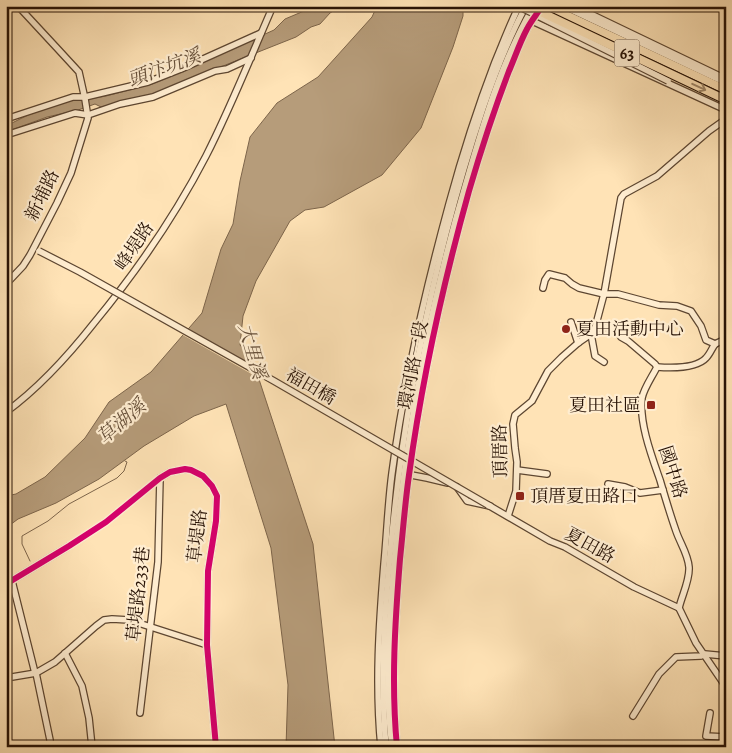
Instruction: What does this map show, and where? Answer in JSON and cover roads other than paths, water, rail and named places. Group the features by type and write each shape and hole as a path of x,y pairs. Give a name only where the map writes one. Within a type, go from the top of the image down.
{"main road":[{"name":"63","path":"527,6 726,100"},
{"name":"63","path":"548,6 726,90"}],"street":[{"path":"18,6 79,72 87,113"},
{"path":"6,135 75,113 87,113 153,97 215,71 227,70 251,58 273,6"},
{"path":"519,6 687,92"},
{"name":"環河路一段","path":"386,747 383,670 385,607 390,543 401,474 457,232 501,91 528,27 519,6"},
{"name":"環河路一段","path":"524,17 527,6"},
{"name":"環河路一段","path":"392,747 388,708 391,596 403,441 422,336 455,198 493,80 509,40 533,6"},
{"name":"環河路一段","path":"524,17 542,6"},
{"path":"563,6 722,81 726,90 724,97 721,102 714,105"},
{"path":"574,6 726,80"},
{"path":"524,17 726,110"},
{"path":"6,119 73,97 85,98 148,82 261,33"},
{"name":"峰堤路","path":"6,412 39,385 122,290 170,220 201,164 251,58"},
{"path":"716,78 726,80"},
{"name":"新埔路","path":"6,284 36,250 70,175 88,123 87,113"},
{"path":"604,362 595,356 593,331 604,294 621,198 630,190 657,176 703,136 726,119"},
{"name":"福田橋","path":"36,250 80,272 257,372 489,506"},
{"path":"543,288 549,274 565,278 578,288 604,294 618,294 659,305 677,306 691,311 701,326 706,340 715,344"},
{"path":"571,322 578,343"},
{"path":"593,331 612,327 657,367 676,368 700,362 706,358 715,344 726,339"},
{"name":"頂厝路","path":"508,516 516,491 517,462 513,424 515,415 532,401 548,371 562,356 593,331"},
{"name":"國中路","path":"657,367 642,398 643,415 650,449 689,568 679,608"},
{"name":"草堤路","path":"9,582 106,522 160,478 176,470 185,469 203,476 212,486 217,496 216,521 208,571 207,645 216,747"},
{"path":"517,470 547,474"},
{"path":"401,474 446,482 457,488 468,501 489,506"},
{"name":"環河路一段","path":"381,747 377,684 378,644 401,474"},
{"name":"環河路一段","path":"397,747 395,628 401,474"},
{"name":"草堤路233巷","path":"140,713 158,562 160,478"},
{"path":"608,484 625,487 640,493 663,490"},
{"name":"夏田路","path":"489,506 634,587 679,608"},
{"path":"9,582 36,673 50,747"},
{"path":"679,608 696,643 726,687"},
{"path":"6,678 36,673 55,662 104,620 129,620 207,645"},
{"path":"65,653 82,686 89,718 92,747"},
{"path":"633,716 659,674 676,656 701,656 705,654 726,656"},
{"path":"710,714 706,736 726,737"}],"water":[{"path":"311,6 341,6 330,13 320,24 311,27 296,37 150,95 101,107 95,104 47,117 6,132 6,126 30,114 72,100 106,96 152,84 172,76 274,30 285,19"},
{"name":"草湖溪","path":"377,6 463,6 463,16 453,47 421,128 382,175 324,207 305,210 290,221 256,281 243,316 240,345 253,361 313,544 335,747 286,747 288,685 271,548 226,404 194,416 144,446 99,479 56,503 18,519 6,528 6,496 16,494 45,477 85,438 109,402 151,372 202,313 221,249 233,224 250,137 277,103 318,77 372,17"}],"waterway":[{"path":"30,561 22,544 22,536 48,521 69,504 117,478 124,471 127,462 125,461"}],"place":[{"name":"夏田活動中心","path":"566,329"},
{"name":"夏田社區","path":"651,405"},
{"name":"頂厝夏田路口","path":"520,496"}],"water label":[{"name":"頭汴坑溪","path":"164,67"},
{"name":"大里溪","path":"253,351"}]}
